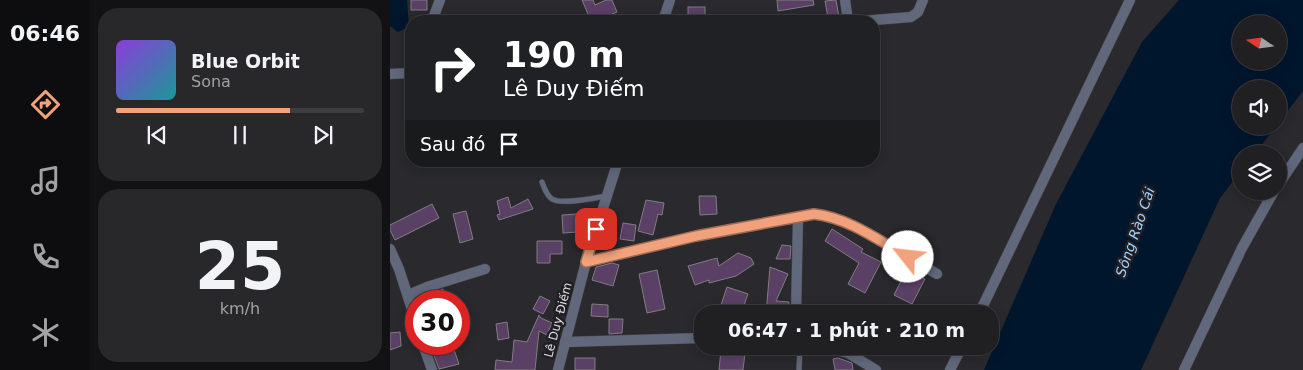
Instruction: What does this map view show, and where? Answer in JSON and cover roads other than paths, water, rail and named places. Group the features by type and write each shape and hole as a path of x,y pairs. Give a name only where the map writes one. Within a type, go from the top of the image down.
{"street":[{"path":"434,15 440,0"},
{"path":"665,15 670,0"},
{"path":"845,0 847,15"},
{"path":"880,20 911,17 918,12 922,0"},
{"path":"983,305 1130,0"},
{"path":"390,74 405,73"},
{"path":"1287,172 1303,148"},
{"name":"Lê Duy Điếm","path":"558,370 586,262 616,167"},
{"path":"1184,370 1242,248 1269,200"},
{"path":"586,262 696,236 814,214 838,219 937,274"},
{"path":"796,305 798,218"},
{"path":"390,249 406,290"},
{"path":"420,290 485,269"},
{"path":"565,342 694,338"},
{"path":"427,355 432,370"},
{"path":"851,355 876,370"},
{"path":"950,370 958,355"}],"lane":[{"path":"542,182 552,200 564,201 607,196"},
{"path":"799,370 800,355"}],"water":[{"path":"390,0 407,0 408,15 405,15 405,29 398,32 390,26"},
{"name":"Sông Rào Cái","path":"1179,0 1303,0 1303,91 1287,112 1287,80 1232,80 1232,135 1269,135 1262,145 1232,145 1232,183 1220,198 1141,370 984,370 991,355 999,355 999,335 1056,204 1142,42"}]}
